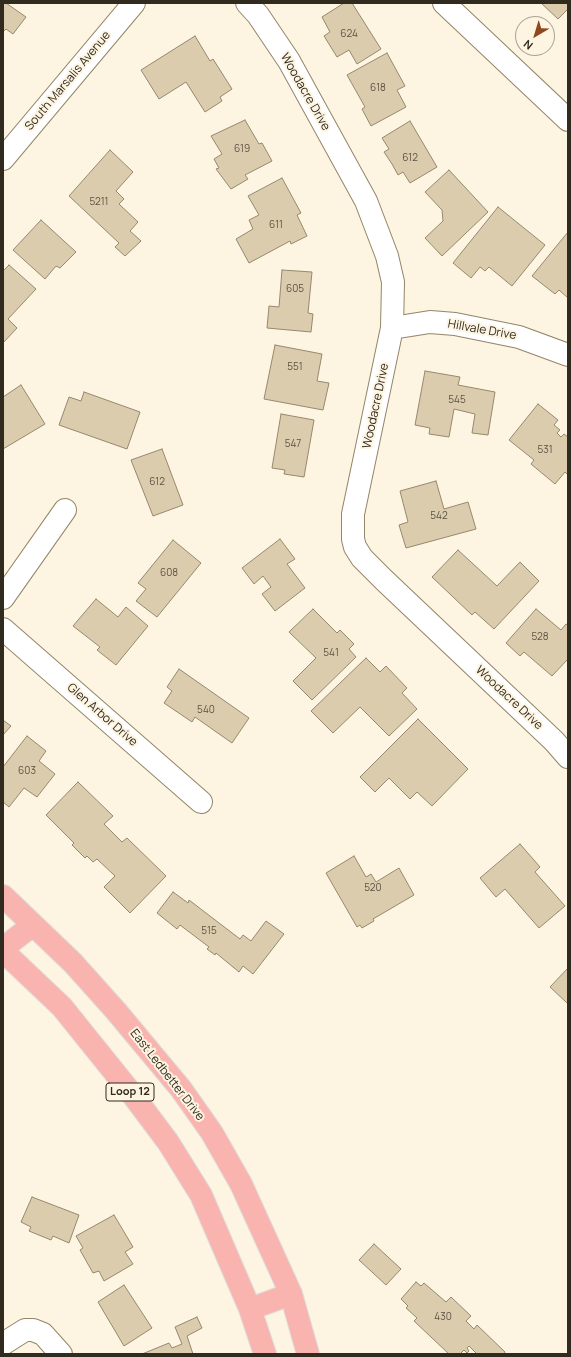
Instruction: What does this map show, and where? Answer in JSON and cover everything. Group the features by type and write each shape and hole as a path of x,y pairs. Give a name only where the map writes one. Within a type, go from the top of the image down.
{"main road":[{"name":"East Ledbetter Drive","path":"3,896 73,963 97,990 182,1089 212,1133 241,1184 291,1294 308,1354"},
{"path":"3,948 34,925"},
{"name":"Loop 12","path":"3,951 62,1007 132,1094 168,1142 201,1196 250,1309 265,1354"},
{"path":"250,1309 291,1294"}],"street":[{"name":"South Marsalis Avenue","path":"3,159 134,3"},
{"name":"Woodacre Drive","path":"247,3 258,15 289,61 366,201 387,256 393,282 392,328 353,514 353,539 355,547 362,558 384,580 554,741 568,757"},
{"path":"444,3 568,120"},
{"name":"Hillvale Drive","path":"392,328 430,322 455,324 520,337 568,355"},
{"path":"3,598 65,510"},
{"name":"Glen Arbor Drive","path":"3,629 201,802"},
{"path":"3,1344 25,1330 34,1330 43,1334 60,1354"}],"building":[{"path":"3,3 6,3 26,17 13,34 6,29 3,32"},
{"path":"344,3 352,3 381,49 357,64 349,50 337,57 324,36 330,32 322,17"},
{"path":"541,3 568,3 568,9 558,19"},
{"path":"195,36 210,61 213,59 232,89 220,97 222,101 205,112 186,82 159,99 141,70"},
{"path":"387,53 405,86 397,90 406,107 371,126 362,109 365,107 347,75"},
{"path":"245,120 259,144 262,143 272,161 245,175 248,179 231,189 216,169 219,168 214,159 222,154 211,136"},
{"path":"410,121 437,167 410,183 403,172 398,175 384,152 389,149 382,138"},
{"path":"110,150 133,172 116,191 124,199 119,204 138,222 130,231 141,241 125,256 115,247 119,243 69,196"},
{"path":"449,170 488,212 442,256 425,238 443,221 442,210 425,192"},
{"path":"282,178 301,213 297,215 307,236 291,244 290,241 249,263 236,239 253,229 249,220 259,215 248,196"},
{"path":"498,207 545,245 512,286 489,267 485,271 480,267 471,278 453,263"},
{"path":"41,220 76,252 60,268 56,266 45,279 13,250"},
{"path":"568,232 568,298 559,290 555,294 532,276"},
{"path":"9,265 36,289 8,319 17,328 3,343 3,271"},
{"path":"282,270 312,272 308,313 313,314 311,332 267,328 269,306 279,307"},
{"path":"275,345 322,354 317,381 329,383 323,410 264,399"},
{"path":"425,371 460,377 458,385 495,392 488,435 472,433 475,414 454,409 449,437 429,434 430,428 415,425"},
{"path":"21,385 45,424 3,449 3,397"},
{"path":"84,392 140,412 127,449 59,425 69,397 81,401"},
{"path":"538,404 558,420 554,425 560,430 557,433 561,437 564,434 568,437 568,475 565,472 555,484 531,464 534,460 509,440"},
{"path":"281,414 314,420 304,477 284,474 285,470 272,468"},
{"path":"162,449 183,505 153,516 131,460"},
{"path":"436,481 444,509 468,502 476,529 406,548 399,525 408,522 400,491"},
{"path":"280,539 295,559 287,564 305,588 275,611 262,594 271,587 263,576 254,584 242,568"},
{"path":"173,540 201,563 157,617 136,601 146,589 138,583"},
{"path":"458,550 497,586 520,562 539,581 494,629 475,612 472,615 432,577"},
{"path":"96,599 118,617 126,607 148,626 116,665 97,650 100,647 73,626"},
{"path":"313,609 337,633 340,630 354,644 349,649 356,657 312,700 293,681 316,658 289,632"},
{"path":"536,609 561,630 566,624 568,625 568,659 552,676 524,652 520,656 506,643"},
{"path":"366,658 380,672 386,666 407,688 402,693 417,709 389,736 360,707 333,733 311,711"},
{"path":"179,669 249,718 232,743 195,717 192,722 164,703 172,691 167,687"},
{"path":"418,719 468,769 432,806 417,792 410,799 389,778 375,792 360,777"},
{"path":"3,720 11,726 3,735"},
{"path":"27,736 46,751 39,761 55,774 37,797 24,788 9,807 3,802 3,767"},
{"path":"78,782 113,816 104,824 122,842 127,838 166,876 130,913 104,887 115,876 97,859 93,862 87,856 85,858 72,845 74,843 46,815"},
{"path":"520,844 540,867 535,872 565,906 539,928 505,889 496,897 480,878"},
{"path":"354,856 366,877 371,874 376,882 399,868 414,895 373,919 374,921 362,928 360,925 357,927 326,873"},
{"path":"173,892 188,903 189,900 240,939 243,935 251,941 266,921 284,934 253,974 243,966 239,972 216,953 215,955 207,949 209,947 180,925 177,929 157,913"},
{"path":"568,968 568,1002 567,1003 550,987"},
{"path":"32,1197 79,1215 69,1243 53,1236 51,1240 29,1231 31,1227 21,1222"},
{"path":"114,1215 133,1247 125,1252 133,1264 104,1281 99,1271 93,1273 80,1250 83,1248 76,1236"},
{"path":"374,1244 401,1269 386,1285 359,1260"},
{"path":"416,1282 421,1286 424,1283 446,1302 451,1297 471,1316 466,1321 474,1329 477,1325 505,1352 504,1354 477,1354 469,1346 467,1348 469,1351 467,1353 464,1350 460,1354 449,1354 414,1321 417,1318 406,1308 408,1306 401,1299"},
{"path":"124,1285 152,1328 124,1346 98,1302"},
{"path":"197,1317 202,1328 187,1336 193,1354 142,1354 169,1343 172,1348 182,1344 175,1327"}]}
